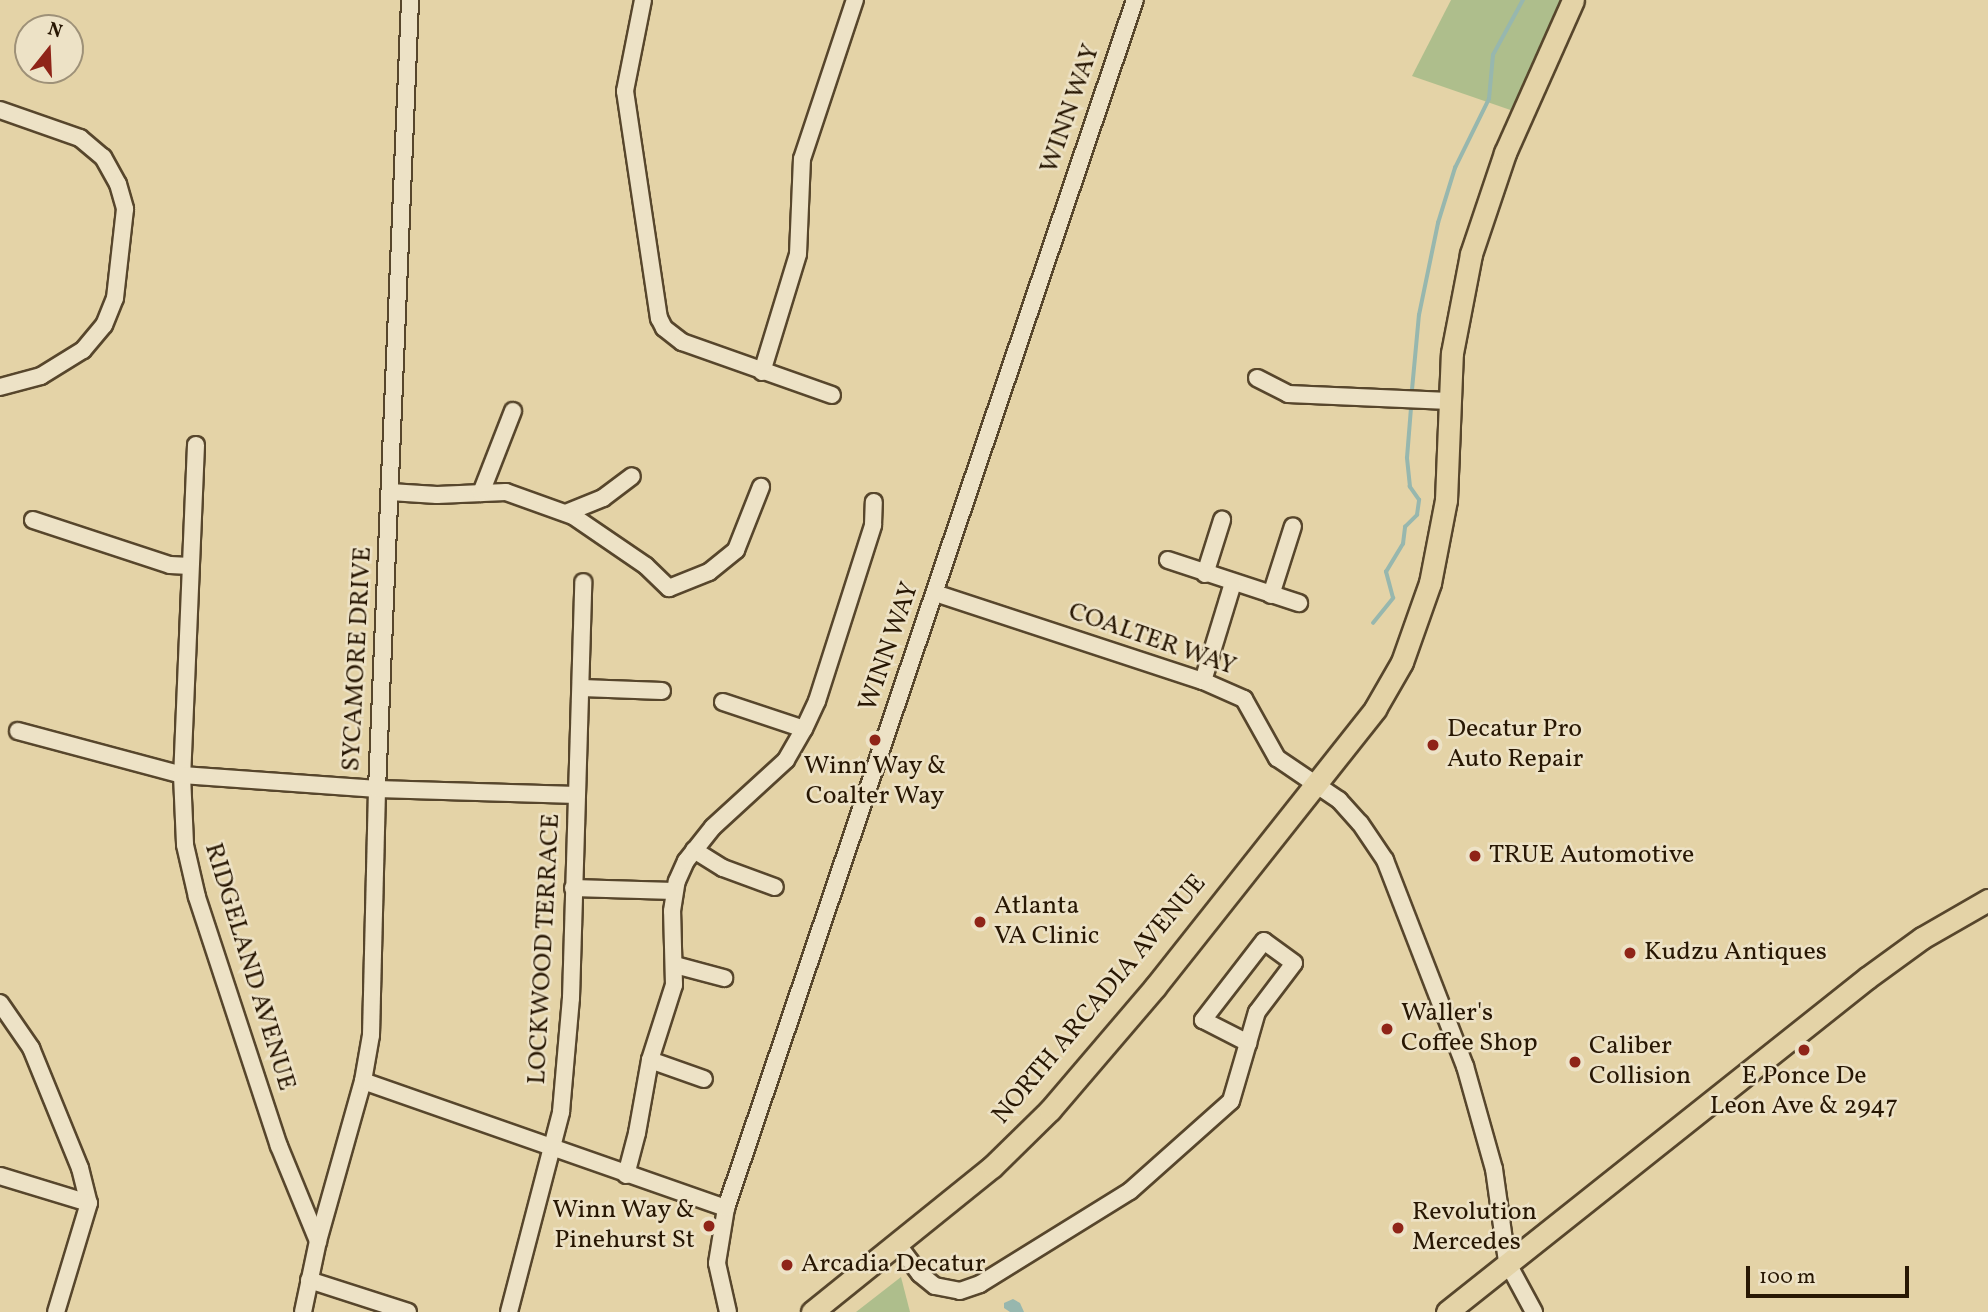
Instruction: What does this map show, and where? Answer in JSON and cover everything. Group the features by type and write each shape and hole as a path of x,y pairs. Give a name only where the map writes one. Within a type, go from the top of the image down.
{"main road":[{"name":"NORTH ARCADIA AVENUE","path":"812,1312 992,1167 1050,1110 1155,987 1376,709 1402,662 1425,596 1446,500 1451,353 1475,241 1527,99 1573,0"},
{"path":"1447,1312 1867,978 1922,939 1988,900"}],"street":[{"name":"SYCAMORE DRIVE","path":"303,1312 318,1241 363,1081 371,1035 377,789 410,0"},
{"path":"643,0 627,65 625,91 659,318 664,328 682,342 832,395"},
{"path":"762,372 798,254 802,159 855,0"},
{"name":"WINN WAY","path":"728,1312 717,1264 726,1208 1135,0"},
{"path":"0,110 80,138 103,157 118,184 125,209 115,298 104,325 83,350 41,376 0,387"},
{"path":"1257,378 1288,394 1450,401"},
{"path":"481,493 513,411"},
{"name":"RIDGELAND AVENUE","path":"196,445 182,775 185,845 197,897 279,1146 318,1241"},
{"path":"566,513 603,498 632,476"},
{"path":"390,492 506,492 566,513 646,566 668,588 709,572 736,550 761,487"},
{"path":"626,1175 637,1133 650,1060 674,985 674,891 694,850 713,827 786,760 804,729 817,701 873,525 874,502"},
{"path":"33,520 170,565 190,566"},
{"path":"1205,574 1222,520"},
{"path":"1271,594 1293,526"},
{"path":"1168,560 1299,603"},
{"name":"LOCKWOOD TERRACE","path":"509,1312 561,1112 571,998 583,582"},
{"path":"1203,681 1233,583"},
{"name":"COALTER WAY","path":"935,593 1203,681 1244,699 1277,758 1339,800 1370,835 1385,860 1461,1055 1484,1128 1500,1202 1507,1262"},
{"path":"582,688 662,691"},
{"path":"723,702 804,729"},
{"path":"18,732 182,775 377,789 577,795"},
{"path":"694,850 723,868 775,887"},
{"path":"573,888 674,891"},
{"path":"898,1245 920,1274 935,1286 960,1292 980,1284 1130,1191 1231,1101 1248,1043 1257,1012 1294,963 1264,941 1203,1020 1248,1043"},
{"path":"675,965 724,978"},
{"path":"0,1003 31,1048 80,1168 89,1203 56,1312"},
{"path":"650,1060 704,1079"},
{"path":"363,1081 726,1208"},
{"path":"0,1176 89,1203"},
{"path":"1507,1262 1534,1312"},
{"path":"309,1280 408,1312"}],"green space":[{"path":"1451,0 1577,0 1525,115 1412,76"},
{"path":"901,1277 910,1312 856,1312"}],"water":[{"path":"1013,1299 1020,1303 1024,1312 1010,1312 1004,1308 1004,1303"}],"waterway":[{"path":"1412,390 1419,315 1438,223 1455,168 1489,99 1493,55 1523,0"},
{"path":"1373,623 1393,598 1386,572 1403,544 1405,527 1417,515 1419,500 1410,487 1407,458 1411,408"}],"place":[{"name":"Winn Way & Coalter Way","path":"875,740"},
{"name":"Decatur Pro Auto Repair","path":"1433,745"},
{"name":"TRUE Automotive","path":"1475,856"},
{"name":"Atlanta VA Clinic","path":"980,922"},
{"name":"Kudzu Antiques","path":"1630,953"},
{"name":"Waller's Coffee Shop","path":"1387,1029"},
{"name":"E Ponce De Leon Ave & 2947","path":"1804,1050"},
{"name":"Caliber Collision","path":"1575,1062"},
{"name":"Winn Way & Pinehurst St","path":"709,1226"},
{"name":"Revolution Mercedes","path":"1398,1228"},
{"name":"Arcadia Decatur","path":"787,1265"}]}
